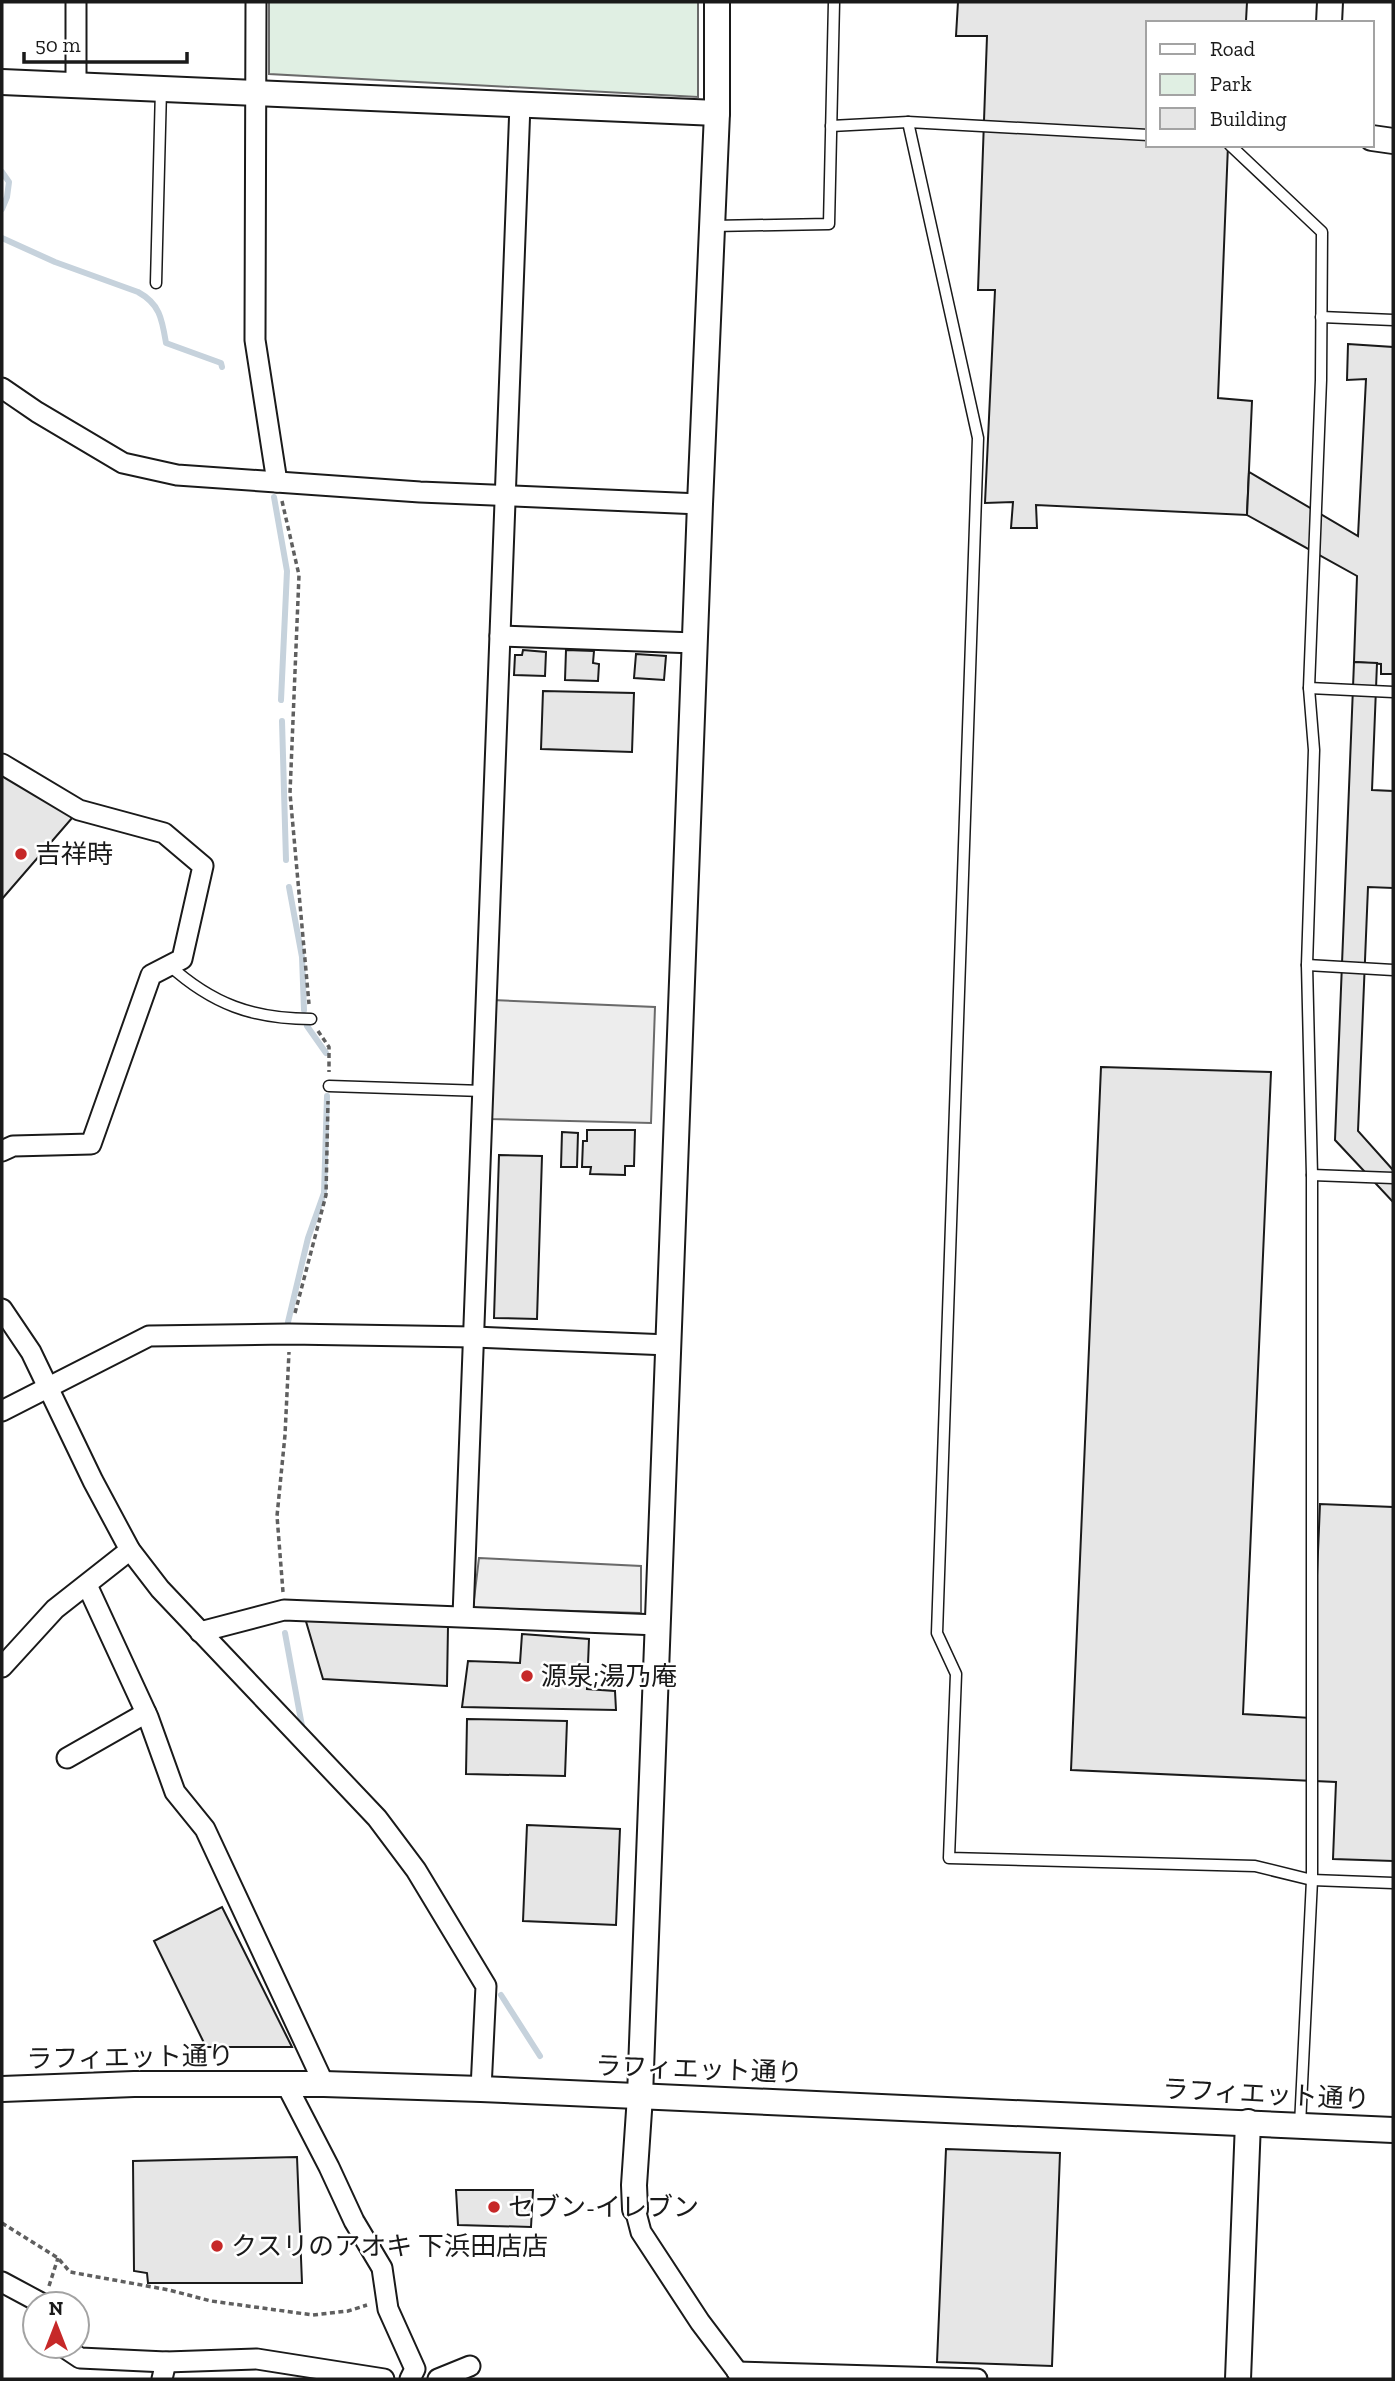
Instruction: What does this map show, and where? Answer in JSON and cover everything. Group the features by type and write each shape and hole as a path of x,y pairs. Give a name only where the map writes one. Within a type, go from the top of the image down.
{"street":[{"path":"76,2 76,85"},
{"path":"256,2 255,340 277,482"},
{"path":"717,2 717,113 635,2209 641,2232 700,2322 740,2376 977,2379"},
{"path":"1329,21 1330,2"},
{"path":"2,82 717,113"},
{"path":"463,1616 520,104"},
{"path":"1374,138 1393,141"},
{"path":"2,388 123,463 177,475 700,504"},
{"path":"500,636 695,643"},
{"path":"2,764 79,810 164,833 203,866 182,958 151,975 91,1144 13,1146 2,1151"},
{"path":"2,1309 32,1352 93,1480 130,1550 160,1588 377,1818 416,1870 486,1986 481,2089"},
{"path":"2,1412 149,1336 289,1334 474,1337 669,1345"},
{"path":"2,1667 55,1609 130,1550"},
{"path":"87,1584 146,1713 175,1791 205,1829 324,2084"},
{"path":"201,1632 284,1610 658,1625"},
{"path":"67,1758 146,1713"},
{"name":"ラフィエット通り","path":"2,2089 134,2084 324,2084 1393,2130"},
{"path":"286,2084 330,2167 354,2221 382,2268 388,2309 415,2369 410,2379"},
{"path":"1238,2379 1248,2122"},
{"path":"2,2282 21,2292"},
{"path":"91,2360 164,2370 257,2359 384,2379"},
{"path":"438,2379 470,2366"}],"lane":[{"path":"712,226 829,224 834,2"},
{"path":"156,283 161,89"},
{"path":"831,126 908,122 1146,135"},
{"path":"908,122 978,438 937,1633 956,1674 949,1858 1255,1866 1312,1880 1393,1883"},
{"path":"1232,147 1321,232 1321,317 1309,688 1314,750 1307,965 1312,1175 1312,1880 1300,2126"},
{"path":"1321,317 1393,320"},
{"path":"1309,688 1393,692"},
{"path":"169,965 191,985 227,1006 290,1019 311,1019"},
{"path":"1307,965 1393,970"},
{"path":"329,1086 483,1091"},
{"path":"1312,1175 1393,1178"}],"path":[{"path":"277,482 299,575 290,793 311,1019 329,1047 326,1195 289,1334 285,1435 277,1516 284,1610"},
{"path":"2,2223 58,2258 70,2272 169,2290 211,2301 313,2315 348,2311 386,2298"},
{"path":"47,2290 58,2258"}],"green space":[{"path":"269,2 698,2 698,97 269,74"}],"shaded area":[{"path":"492,1000 655,1007 651,1123 490,1119"},
{"path":"479,1558 641,1566 641,1613 473,1608"}],"building":[{"path":"958,2 1247,2 1246,21 1146,21 1146,147 1228,147 1218,398 1252,401 1247,515 1036,505 1037,528 1011,528 1013,502 985,503 995,290 978,290 987,36 956,36"},
{"path":"1348,344 1393,347 1393,674 1381,674 1381,664 1354,662 1357,576 1247,515 1249,472 1358,536 1366,379 1347,380"},
{"path":"523,650 546,652 545,676 514,675 515,655 522,655"},
{"path":"566,650 594,651 593,663 599,664 598,681 565,680"},
{"path":"636,654 666,656 664,680 634,678"},
{"path":"1354,662 1377,663 1372,790 1393,791 1393,888 1368,887 1358,1131 1393,1170 1393,1202 1335,1140"},
{"path":"543,691 634,693 632,752 541,749"},
{"name":"吉祥時","path":"2,764 79,810 2,899"},
{"path":"1101,1067 1271,1072 1243,1714 1311,1718 1320,1504 1393,1507 1393,1861 1333,1859 1336,1782 1071,1770"},
{"path":"587,1130 635,1130 634,1166 625,1166 625,1175 590,1174 591,1167 582,1167 583,1141 587,1141"},
{"path":"562,1132 578,1133 577,1167 561,1167"},
{"path":"499,1155 542,1156 537,1319 494,1318"},
{"path":"305,1618 448,1626 447,1686 323,1679"},
{"name":"源泉;湯乃庵","path":"522,1634 589,1639 587,1689 615,1691 616,1710 462,1707 468,1661 520,1663"},
{"path":"467,1719 567,1721 565,1776 466,1774"},
{"path":"527,1825 620,1829 616,1925 523,1921"},
{"path":"222,1907 292,2047 206,2047 154,1941"},
{"path":"946,2149 1060,2153 1052,2366 937,2362"},
{"name":"クスリのアオキ 下浜田店店","path":"297,2157 302,2283 148,2283 147,2273 134,2271 133,2161"},
{"name":"セブン-イレブン","path":"456,2190 533,2190 531,2227 458,2225"}],"waterway":[{"path":"2,172 9,182 2,209"},
{"path":"2,238 55,262 138,292 151,302 159,313 166,343 221,363 222,367"},
{"path":"274,497 287,571 281,700"},
{"path":"282,721 286,860"},
{"path":"289,887 302,957 304,1010"},
{"path":"307,1026 326,1053"},
{"path":"288,1322 308,1238 324,1193 327,1096"},
{"path":"285,1633 302,1726"},
{"path":"501,1995 540,2056"}],"place":[{"name":"吉祥時","path":"21,854"},
{"name":"源泉;湯乃庵","path":"527,1676"},
{"name":"セブン-イレブン","path":"494,2207"},
{"name":"クスリのアオキ 下浜田店店","path":"217,2246"}]}
